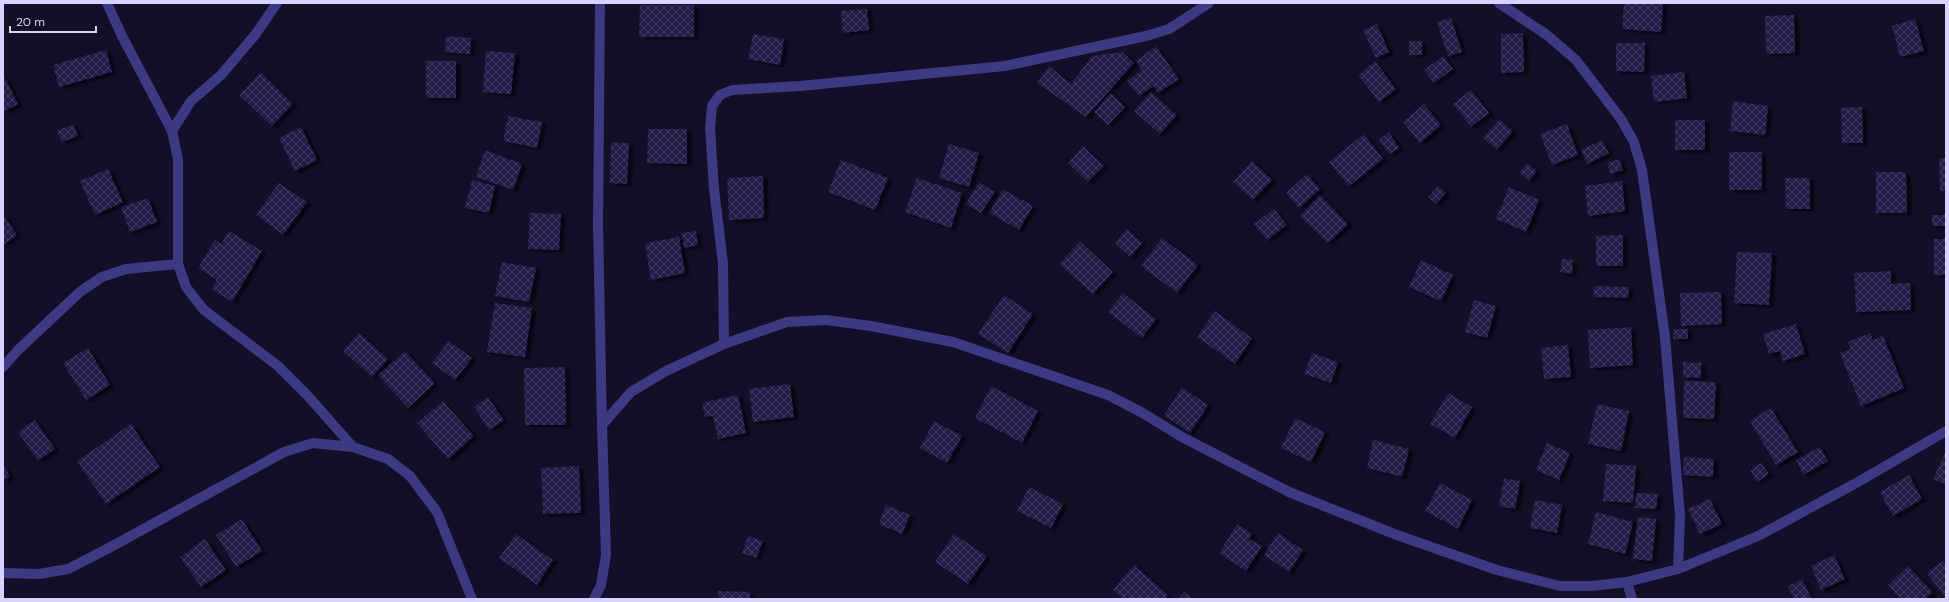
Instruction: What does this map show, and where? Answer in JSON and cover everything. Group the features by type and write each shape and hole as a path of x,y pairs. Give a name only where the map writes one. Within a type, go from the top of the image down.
{"street":[{"path":"107,3 122,36 172,131 178,159 178,264 186,287 204,310 278,366 308,396 353,447"},
{"path":"172,131 191,101 221,76 255,35 277,3"},
{"path":"594,599 601,585 606,555 598,224 600,3"},
{"path":"724,344 724,263 714,189 710,128 712,106 720,95 732,90 816,85 1005,66 1163,31 1169,29 1209,3"},
{"path":"1499,3 1547,35 1576,60 1621,119 1634,142 1642,170 1665,337 1679,501 1680,547 1678,569"},
{"path":"3,367 17,351 81,291 102,277 126,269 178,264"},
{"path":"602,425 631,392 666,370 724,344 787,322 826,320 871,326 953,342 1108,395 1142,412 1182,437 1289,492 1397,535 1497,570 1560,586 1592,586 1627,582 1678,569 1758,536 1946,432"},
{"path":"3,573 39,574 68,569 284,452 312,443 353,447 388,459 410,476 437,512 472,599"},
{"path":"1627,582 1632,599"}],"building":[{"path":"1624,3 1663,3 1661,32 1622,29"},
{"path":"640,5 694,5 694,37 639,37"},
{"path":"867,9 869,30 843,33 841,11"},
{"path":"1794,15 1795,53 1766,54 1765,16"},
{"path":"1451,18 1462,52 1448,56 1437,22"},
{"path":"1915,19 1924,51 1900,57 1892,26"},
{"path":"1377,24 1389,52 1376,58 1363,30"},
{"path":"1523,33 1524,72 1501,73 1501,34"},
{"path":"753,34 784,39 780,65 748,59"},
{"path":"446,36 471,38 470,54 445,52"},
{"path":"1409,41 1422,41 1422,55 1409,55"},
{"path":"1616,43 1645,43 1644,72 1616,71"},
{"path":"1156,46 1179,79 1158,93 1153,86 1139,96 1127,81 1142,70 1136,61"},
{"path":"106,50 112,72 59,87 53,65"},
{"path":"486,51 515,53 511,94 483,92"},
{"path":"1123,52 1134,63 1086,117 1037,83 1049,66 1071,84 1092,56"},
{"path":"1443,56 1453,69 1434,83 1424,70"},
{"path":"426,61 456,61 456,98 426,98"},
{"path":"1375,61 1396,89 1379,102 1358,75"},
{"path":"261,72 293,104 272,126 239,95"},
{"path":"1684,72 1687,98 1654,102 1651,76"},
{"path":"3,74 18,104 3,112"},
{"path":"1471,90 1489,113 1471,127 1453,104"},
{"path":"1151,92 1177,115 1160,134 1134,111"},
{"path":"1111,93 1125,107 1108,125 1094,112"},
{"path":"1733,101 1768,106 1765,135 1730,131"},
{"path":"1424,104 1441,125 1420,143 1403,122"},
{"path":"1862,107 1863,143 1842,143 1841,108"},
{"path":"508,116 542,122 537,148 503,141"},
{"path":"1499,119 1513,131 1497,150 1483,138"},
{"path":"1675,120 1705,120 1705,150 1675,150"},
{"path":"73,124 78,136 62,142 57,131"},
{"path":"1567,124 1578,155 1552,165 1540,134"},
{"path":"301,127 317,160 295,171 279,138"},
{"path":"648,129 687,129 687,164 647,163"},
{"path":"1389,132 1399,148 1390,154 1379,140"},
{"path":"1364,134 1383,159 1349,186 1329,162"},
{"path":"1602,140 1609,153 1587,164 1581,150"},
{"path":"611,142 629,143 627,184 610,183"},
{"path":"949,144 979,153 969,187 939,178"},
{"path":"1083,146 1104,166 1088,182 1068,163"},
{"path":"485,150 522,164 513,190 476,177"},
{"path":"1729,152 1762,152 1762,190 1729,190"},
{"path":"1939,158 1946,158 1946,191 1940,191"},
{"path":"1619,159 1623,170 1611,174 1607,163"},
{"path":"841,160 888,178 875,210 828,192"},
{"path":"1252,161 1272,180 1253,200 1233,182"},
{"path":"1527,163 1537,171 1529,181 1519,173"},
{"path":"108,169 123,202 95,215 80,181"},
{"path":"1876,172 1906,172 1907,213 1876,213"},
{"path":"1307,174 1320,189 1299,208 1286,193"},
{"path":"763,176 764,218 729,220 727,178"},
{"path":"917,178 962,193 951,228 905,212"},
{"path":"1785,178 1810,178 1810,209 1786,209"},
{"path":"472,180 495,186 489,213 465,208"},
{"path":"1622,181 1625,211 1588,216 1585,186"},
{"path":"979,182 995,192 981,213 966,204"},
{"path":"279,183 307,202 283,235 256,215"},
{"path":"1438,186 1446,193 1436,204 1428,197"},
{"path":"1509,187 1539,200 1526,232 1496,219"},
{"path":"1003,189 1033,206 1019,230 989,213"},
{"path":"1320,195 1348,224 1328,243 1300,216"},
{"path":"148,198 157,222 130,232 121,207"},
{"path":"1274,209 1287,225 1267,240 1254,224"},
{"path":"530,213 561,214 559,250 528,249"},
{"path":"3,214 17,235 3,245"},
{"path":"1932,215 1946,215 1946,226 1932,226"},
{"path":"1127,229 1142,243 1130,257 1115,243"},
{"path":"229,231 262,251 232,302 211,289 217,280 198,268 215,240 221,244"},
{"path":"696,231 698,245 684,248 682,233"},
{"path":"1623,235 1623,266 1596,266 1596,236"},
{"path":"679,237 685,273 651,280 645,243"},
{"path":"1162,238 1198,265 1177,293 1141,266"},
{"path":"1934,239 1946,239 1946,275 1934,275"},
{"path":"1080,241 1113,272 1093,294 1059,264"},
{"path":"1737,252 1772,253 1769,305 1734,303"},
{"path":"1562,259 1573,260 1572,274 1560,272"},
{"path":"1421,260 1453,275 1441,301 1409,287"},
{"path":"502,262 536,268 529,302 495,296"},
{"path":"1891,271 1891,284 1910,283 1911,310 1856,312 1854,273"},
{"path":"1594,286 1629,287 1628,298 1593,297"},
{"path":"1721,292 1722,324 1681,326 1680,293"},
{"path":"1123,293 1156,319 1142,338 1108,312"},
{"path":"1004,295 1033,314 1008,353 978,334"},
{"path":"1474,300 1496,306 1487,338 1465,332"},
{"path":"495,303 532,308 525,357 487,352"},
{"path":"1215,311 1252,338 1235,364 1197,337"},
{"path":"1796,324 1805,354 1783,361 1780,351 1769,354 1763,334"},
{"path":"1631,327 1633,365 1590,368 1588,330"},
{"path":"1674,329 1688,329 1688,339 1673,339"},
{"path":"359,333 388,359 372,377 343,351"},
{"path":"1870,333 1873,340 1883,336 1904,388 1861,406 1840,353 1851,349 1848,342"},
{"path":"449,341 472,358 455,380 432,363"},
{"path":"1568,345 1571,377 1544,379 1541,348"},
{"path":"88,348 110,385 86,400 63,363"},
{"path":"405,351 435,383 408,408 378,375"},
{"path":"1312,353 1338,362 1331,383 1304,374"},
{"path":"1683,362 1701,363 1701,378 1683,377"},
{"path":"565,367 566,425 525,425 524,368"},
{"path":"1684,381 1716,382 1714,419 1683,418"},
{"path":"790,384 794,417 753,422 749,389"},
{"path":"991,386 1038,411 1022,443 975,418"},
{"path":"1182,387 1208,405 1190,433 1164,415"},
{"path":"1448,393 1472,407 1455,438 1430,424"},
{"path":"738,395 746,433 718,439 713,416 705,417 702,403"},
{"path":"488,397 504,420 489,430 474,407"},
{"path":"443,401 474,436 448,459 417,423"},
{"path":"1597,404 1629,411 1621,451 1588,444"},
{"path":"1771,408 1798,452 1776,465 1750,421"},
{"path":"1295,418 1325,432 1311,462 1281,448"},
{"path":"35,420 55,449 38,461 18,432"},
{"path":"934,421 962,436 947,463 920,448"},
{"path":"131,424 160,467 106,504 77,461"},
{"path":"1373,440 1409,449 1402,477 1367,468"},
{"path":"1547,443 1570,453 1559,480 1536,470"},
{"path":"1820,447 1828,461 1803,475 1796,460"},
{"path":"1946,451 1946,485 1933,479"},
{"path":"1684,457 1714,459 1713,477 1683,475"},
{"path":"1761,463 1769,474 1757,482 1750,470"},
{"path":"1606,464 1636,466 1633,503 1603,501"},
{"path":"3,465 10,476 3,481"},
{"path":"579,466 581,513 543,514 541,468"},
{"path":"1909,475 1922,499 1893,516 1880,492"},
{"path":"1504,478 1520,481 1515,509 1499,506"},
{"path":"1440,483 1472,500 1458,529 1425,511"},
{"path":"1029,487 1063,504 1051,528 1017,511"},
{"path":"1636,493 1658,494 1656,509 1635,508"},
{"path":"1710,499 1722,524 1700,534 1688,509"},
{"path":"1535,500 1562,505 1557,533 1530,528"},
{"path":"886,505 910,515 902,534 879,524"},
{"path":"1596,512 1633,522 1625,554 1588,544"},
{"path":"1638,517 1656,519 1652,561 1633,559"},
{"path":"242,519 262,551 236,567 216,535"},
{"path":"1237,524 1252,534 1249,539 1262,546 1246,571 1219,553"},
{"path":"1278,533 1303,550 1289,572 1264,555"},
{"path":"516,534 553,560 537,585 499,558"},
{"path":"954,534 987,556 968,584 935,562"},
{"path":"748,536 763,541 756,558 742,553"},
{"path":"205,539 226,570 201,587 180,557"},
{"path":"1834,555 1845,579 1821,590 1811,566"},
{"path":"1943,561 1946,564 1946,599 1927,573"},
{"path":"1134,565 1168,595 1165,599 1123,599 1113,590"},
{"path":"1908,566 1933,592 1925,599 1901,599 1888,585"},
{"path":"1802,579 1812,599 1794,599 1788,586"},
{"path":"718,591 750,592 750,599 718,599"},
{"path":"1184,592 1193,599 1178,599"}]}
